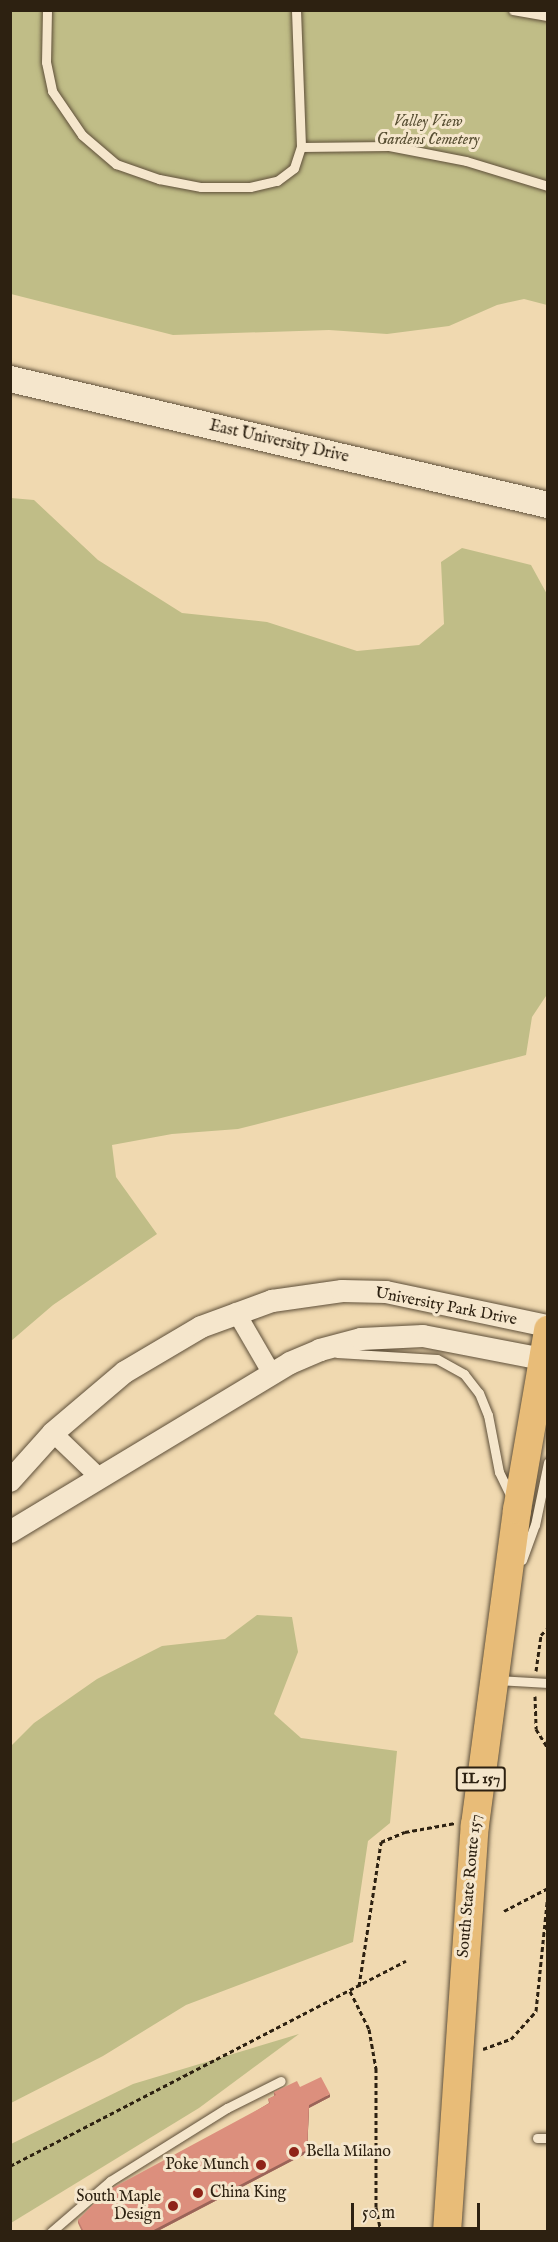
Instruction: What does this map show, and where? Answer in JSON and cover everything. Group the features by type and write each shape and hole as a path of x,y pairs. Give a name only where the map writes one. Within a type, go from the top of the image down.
{"main road":[{"name":"East University Drive","path":"10,379 548,505"},
{"name":"South State Route 157","path":"447,2232 457,2050 475,1825 517,1510 545,1360 548,1328"}],"street":[{"name":"University Park Drive","path":"10,1481 53,1433 125,1372 162,1348 236,1312 304,1294 386,1293 548,1328"},
{"path":"236,1312 272,1374"},
{"name":"University Park Drive","path":"10,1532 272,1374 320,1350 362,1340 423,1336 545,1360"},
{"path":"53,1433 100,1478"}],"lane":[{"path":"47,10 46,62 52,91 82,135 116,164 169,181 250,188 277,181 294,168 301,147 296,10"},
{"path":"513,10 548,16"},
{"path":"301,147 399,147 466,161 548,186"},
{"path":"320,1350 365,1356 429,1358 464,1374 479,1393 488,1415 499,1472 517,1510"},
{"path":"504,1610 535,1525 548,1462"},
{"path":"495,1680 548,1683"},
{"path":"51,2232 110,2181 227,2108 281,2081"},
{"path":"537,2138 548,2138"}],"path":[{"path":"548,1628 541,1635 535,1682 536,1729 548,1748"},
{"path":"359,1986 381,1842 394,1835 445,1823 475,1825"},
{"path":"504,1911 548,1888"},
{"path":"457,2050 490,2049 511,2039 532,2019 548,1893"},
{"path":"10,2166 406,1961"},
{"path":"351,1990 369,2029 376,2068 376,2207 381,2232"}],"green space":[{"name":"Valley View Gardens Cemetery","path":"11,11 547,11 547,305 524,299 497,305 449,326 387,334 329,330 173,335 11,294"},
{"path":"11,498 34,500 98,560 182,613 267,622 357,651 419,645 444,624 441,562 462,548 531,565 548,596 548,993 532,1017 526,1055 238,1129 172,1134 112,1145 116,1177 157,1234 53,1305 11,1341"},
{"path":"257,1615 292,1617 298,1652 274,1714 301,1738 397,1751 390,1823 368,1841 353,1942 186,2005 103,2056 11,2103 11,1746 34,1723 97,1679 162,1646 225,1639"},
{"path":"299,2034 199,2108 11,2223 11,2144 133,2084"}],"building":[{"path":"321,2077 330,2094 309,2105 307,2150 150,2232 84,2232 78,2220 105,2192 270,2103 268,2099 276,2095 274,2092 297,2081 300,2087"}],"place":[{"name":"Bella Milano","path":"294,2152"},
{"name":"Poke Munch","path":"261,2165"},
{"name":"China King","path":"198,2193"},
{"name":"South Maple Design","path":"173,2206"}]}
